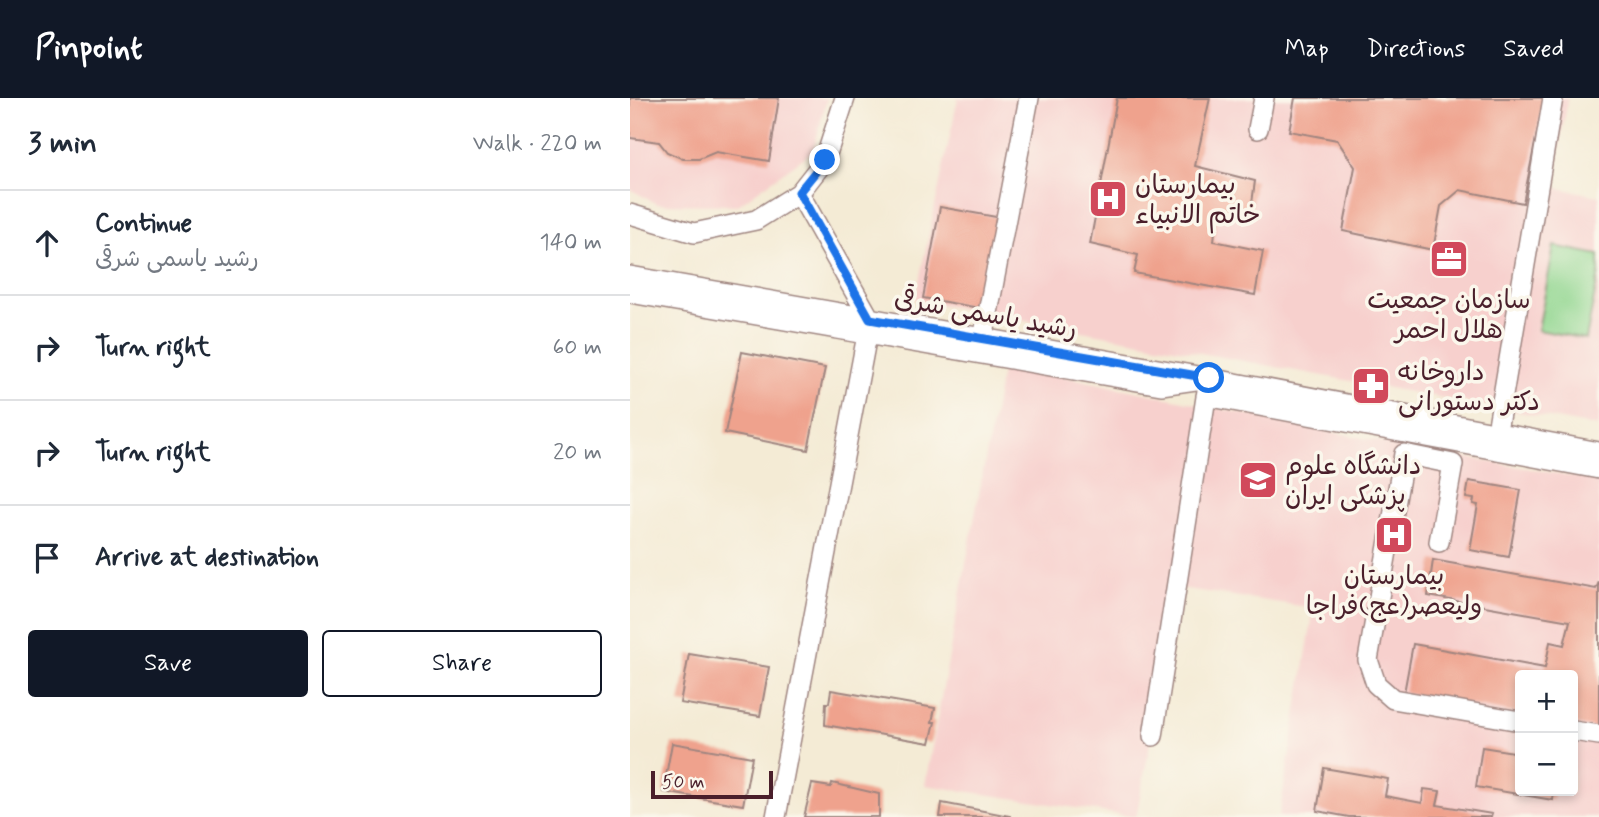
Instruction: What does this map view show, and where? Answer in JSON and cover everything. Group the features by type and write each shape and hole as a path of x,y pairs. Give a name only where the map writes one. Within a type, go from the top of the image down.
{"street":[{"path":"630,214 694,233 756,220 799,192 825,160 845,98"},
{"path":"982,339 1029,98"},
{"path":"1258,129 1264,98"},
{"path":"1497,431 1553,98"},
{"path":"776,817 869,327 799,192"},
{"name":"رشید یاسمی شرقی","path":"630,276 1161,385 1207,387"},
{"name":"رشید یاسمی شرقی","path":"630,293 869,327 982,339 1207,387 1497,431 1599,452"},
{"path":"1153,736 1207,387 1599,469"},
{"path":"1438,542 1453,464 1404,454 1370,638 1369,672 1384,694 1393,699 1515,720"},
{"path":"1578,732 1599,735"}],"shaded area":[{"path":"630,98 827,98 813,151 738,205 657,204 630,189"},
{"path":"958,98 1568,98 1553,187 1599,196 1599,427 915,300"},
{"path":"1003,364 1396,445 1599,481 1599,817 1279,817 1314,608 1180,588 1136,817 925,785"}],"green space":[{"path":"1554,246 1599,255 1599,272 1586,339 1538,330"}],"building":[{"path":"630,98 779,98 769,161 716,152 699,159 683,159 667,152 659,142 630,138"},
{"path":"1117,98 1210,98 1195,166 1255,181 1250,218 1217,213 1214,241 1263,251 1255,295 1134,273 1138,255 1090,244"},
{"path":"1295,98 1544,98 1523,203 1460,190 1441,206 1433,250 1343,231 1355,167 1337,140 1289,131"},
{"path":"940,207 1002,218 985,309 923,298"},
{"path":"742,352 825,368 808,450 725,433"},
{"path":"1469,481 1521,490 1509,557 1470,550 1478,505 1473,504 1474,499 1466,498"},
{"path":"1433,560 1596,589 1599,582 1599,729 1578,725 1578,670 1515,670 1515,713 1404,693 1413,644 1545,668 1550,642 1564,645 1570,621 1428,596"},
{"path":"689,654 769,667 760,716 680,703"},
{"path":"831,690 935,708 930,743 825,725 826,703 829,703"},
{"path":"672,743 752,757 743,805 663,792"},
{"path":"1482,747 1515,752 1515,794 1476,787"},
{"path":"1324,768 1388,779 1385,796 1422,803 1424,789 1440,791 1437,805 1492,814 1491,817 1349,817 1317,811"},
{"path":"832,783 879,794 879,817 804,817 812,784 831,787"},
{"path":"1529,796 1553,796 1553,800"},
{"path":"942,803 1010,816 1010,817 940,817"}],"place":[{"name":"بیمارستان خاتم الانبیاء","path":"1108,199"},
{"name":"سازمان جمعیت هلال احمر","path":"1449,259"},
{"name":"داروخانه دکتر دستورانی","path":"1371,386"},
{"name":"دانشگاه علوم پزشکی ایران","path":"1258,480"},
{"name":"بیمارستان ولیعصر(عج)فراجا","path":"1394,535"}],"route":[{"path":"825,160 799,192 870,319 1209,378"}]}
